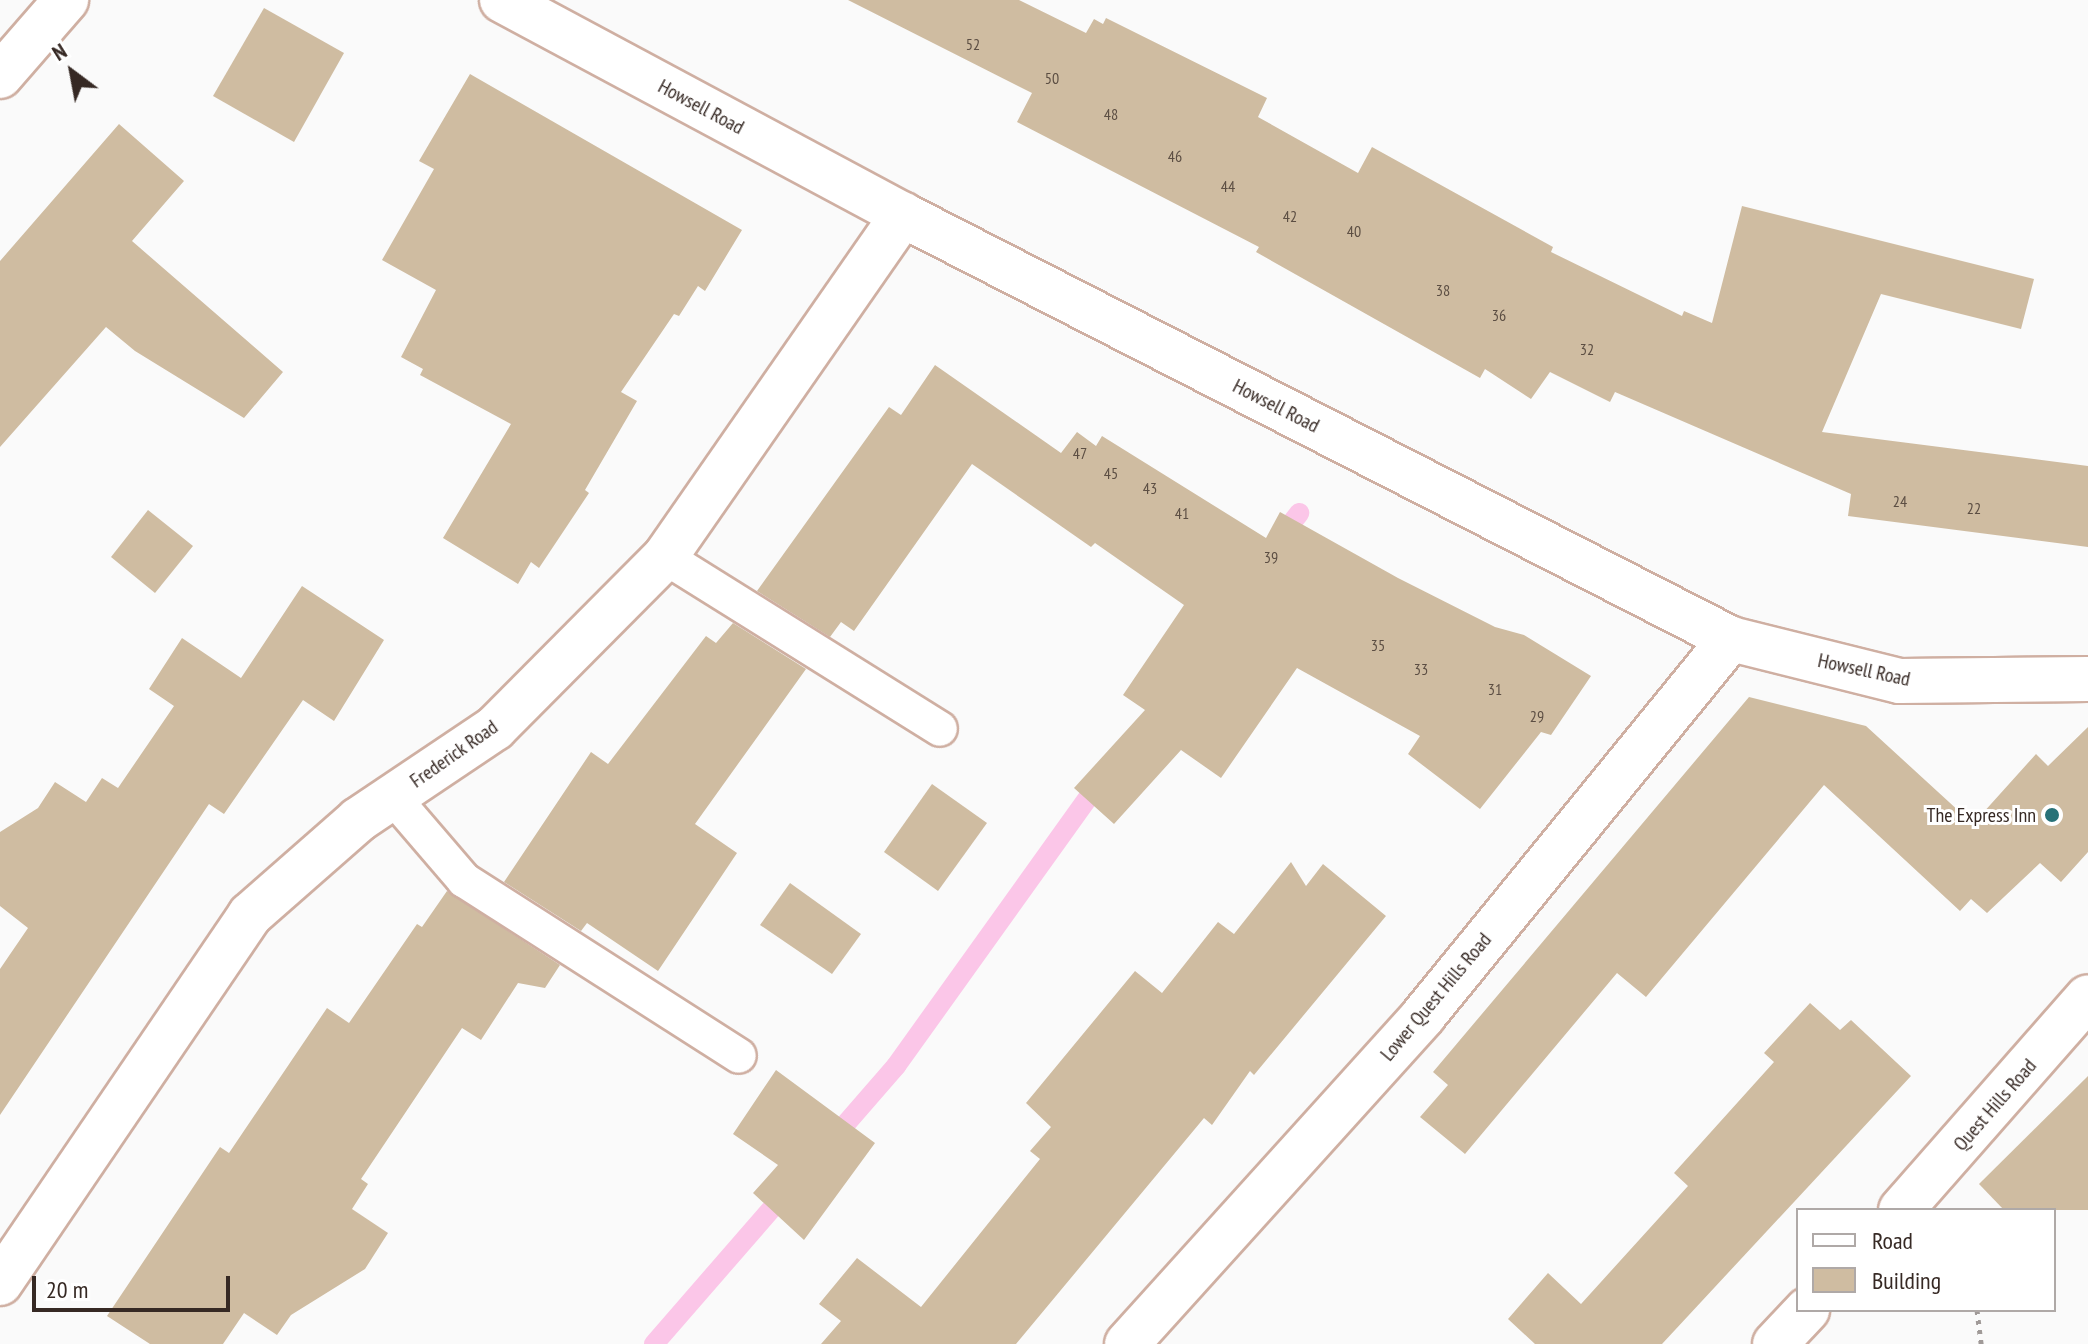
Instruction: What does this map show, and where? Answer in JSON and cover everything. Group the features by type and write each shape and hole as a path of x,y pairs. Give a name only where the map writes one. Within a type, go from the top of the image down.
{"street":[{"path":"0,76 66,0"},
{"name":"Howsell Road","path":"502,0 903,215 1731,639 1900,681 2088,679"},
{"name":"Frederick Road","path":"0,1283 250,915 392,796 495,728 665,557 903,215"},
{"name":"Lower Quest Hills Road","path":"1127,1344 1423,1016 1731,639"},
{"name":"Quest Hills Road","path":"1903,1208 2088,997"},
{"path":"1775,1344 1805,1312"}],"lane":[{"path":"665,557 940,729"},
{"path":"392,796 464,880 739,1056"}],"path":[{"path":"1977,1312 1981,1344"}],"building":[{"path":"848,0 1019,0 1086,33 1094,19 1103,24 1106,18 1267,98 1258,117 1358,173 1372,147 1553,247 1551,252 1682,316 1684,311 1712,323 1742,206 2034,279 2021,329 1881,294 1822,432 2088,466 2088,547 1848,516 1851,494 1615,392 1610,402 1550,372 1531,399 1485,369 1480,378 1256,252 1259,247 1017,122 1032,93"},
{"path":"264,8 344,53 294,142 213,96"},
{"path":"470,74 742,230 705,291 698,286 679,316 674,314 621,392 637,401 585,490 589,493 539,568 531,562 518,584 443,538 511,424 420,375 423,369 401,357 436,290 382,260 434,169 419,161"},
{"path":"119,124 184,181 132,241 283,372 244,418 135,351 106,327 0,447 0,261"},
{"path":"935,365 1061,453 1077,432 1096,446 1102,436 1266,538 1280,512 1398,578 1495,627 1524,635 1591,676 1551,735 1541,732 1480,809 1408,754 1420,736 1297,668 1221,778 1181,750 1114,824 1074,788 1145,710 1123,695 1184,605 1095,543 1091,547 972,464 854,631 841,622 830,637 757,591 889,407 901,415"},
{"path":"148,510 193,546 155,593 111,557"},
{"path":"302,586 384,640 334,721 303,700 224,814 209,804 0,1115 0,969 28,928 0,906 0,832 38,808 55,782 86,802 102,778 118,788 174,706 149,689 182,638 241,678"},
{"path":"733,623 806,669 695,824 737,853 658,971 587,923 581,931 504,882 591,752 608,764 706,636 716,643"},
{"path":"1749,697 1866,726 1973,824 2036,754 2048,766 2088,727 2088,852 2061,882 2040,863 1987,913 1971,899 1960,911 1824,785 1646,997 1617,973 1465,1154 1420,1117 1448,1085 1433,1072"},
{"path":"932,784 987,823 938,891 884,852"},
{"path":"1291,862 1306,886 1323,864 1386,916 1254,1075 1250,1071 1212,1125 1204,1118 1016,1344 821,1344 841,1321 819,1304 857,1258 921,1307 1040,1159 1030,1151 1051,1127 1026,1103 1135,971 1162,993 1218,922 1234,934"},
{"path":"790,883 861,934 832,974 760,925"},
{"path":"447,891 560,965 545,988 518,983 481,1040 462,1028 361,1179 368,1184 352,1209 388,1233 365,1269 291,1315 277,1335 244,1313 223,1344 150,1344 107,1316 220,1147 229,1153 327,1008 349,1023 417,924 422,927"},
{"path":"1810,1003 1840,1030 1851,1020 1911,1076 1662,1344 1535,1344 1508,1319 1548,1273 1581,1304 1688,1186 1674,1173 1774,1062 1764,1053"},
{"path":"776,1070 875,1143 804,1240 753,1193 778,1165 733,1134"},
{"path":"2088,1076 2088,1210 2002,1208 1979,1184"}],"waterway":[{"path":"1279,539 1299,513"},
{"path":"830,1142 896,1066 1103,777"},
{"path":"654,1344 788,1190"}],"place":[{"name":"The Express Inn","path":"2052,815"}]}
